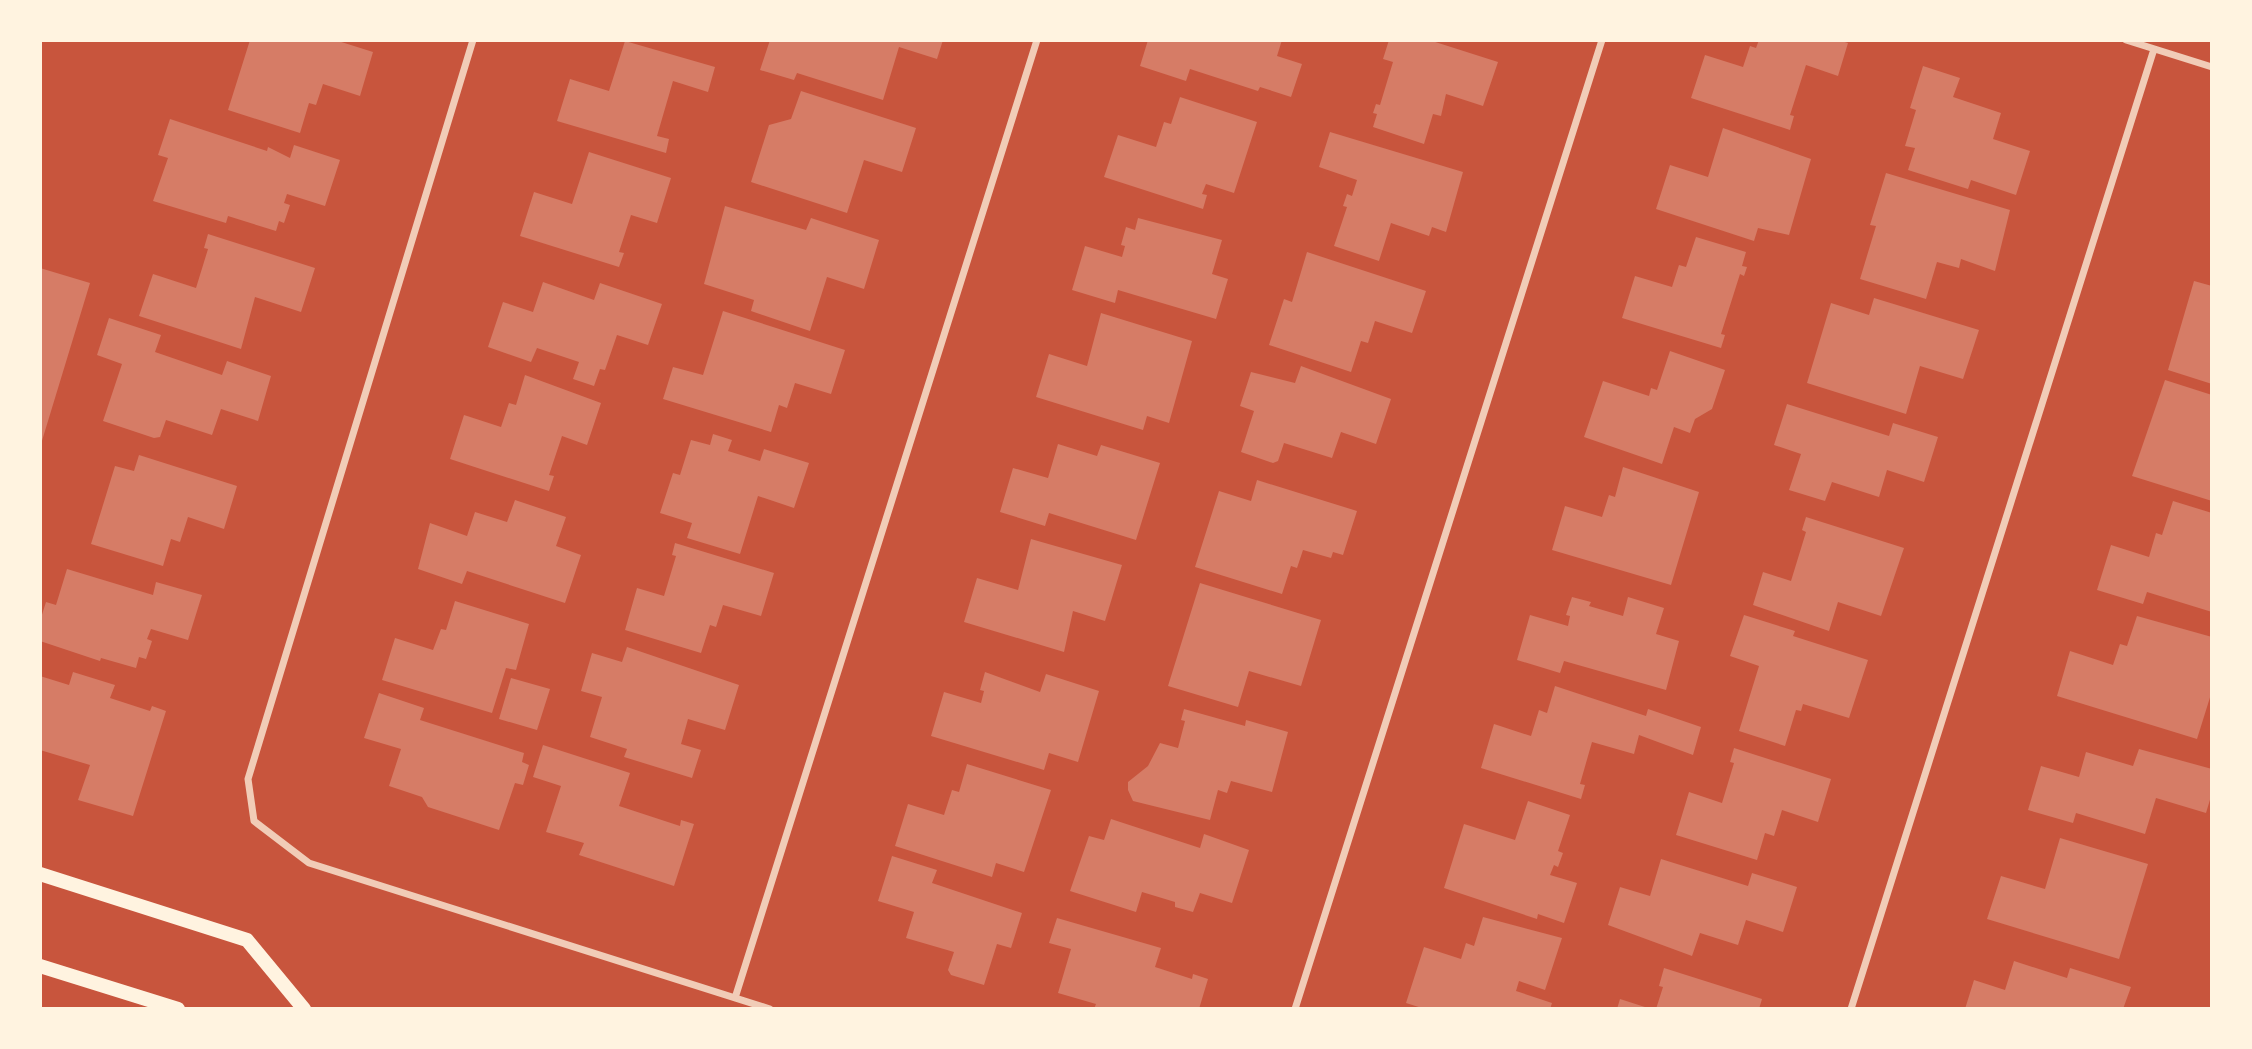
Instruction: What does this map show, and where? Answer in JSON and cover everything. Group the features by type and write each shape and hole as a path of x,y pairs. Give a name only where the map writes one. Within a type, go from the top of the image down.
{"main road":[{"path":"40,874 247,940 304,1009"},
{"path":"40,965 178,1009"}],"street":[{"path":"473,40 248,779 254,821 309,863 769,1009"},
{"path":"735,998 1037,40"},
{"path":"1295,1009 1602,40"},
{"path":"2126,40 2212,66"},
{"path":"1851,1009 2154,49"}],"building":[{"path":"250,40 335,40 373,52 360,96 323,84 316,105 309,103 300,133 228,110"},
{"path":"770,40 943,40 937,59 899,47 883,100 797,73 794,80 760,70"},
{"path":"1148,40 1282,40 1277,56 1302,64 1291,97 1260,87 1258,91 1190,69 1186,81 1140,66"},
{"path":"1389,40 1429,40 1498,62 1483,106 1446,94 1441,116 1433,114 1424,144 1373,127 1377,114 1373,113 1376,104 1380,105 1393,62 1383,59"},
{"path":"1759,40 1838,40 1848,43 1838,76 1806,65 1790,115 1794,116 1790,130 1691,98 1705,55 1743,67 1750,46 1756,48"},
{"path":"625,41 715,67 708,92 673,81 657,136 669,139 666,153 557,121 570,79 609,91"},
{"path":"1923,66 1960,78 1953,97 2001,113 1993,139 2030,151 2016,195 1971,180 1968,189 1908,170 1915,148 1905,146 1916,110 1910,108"},
{"path":"801,91 916,128 902,172 864,160 847,213 751,182 769,125 791,119"},
{"path":"1180,97 1257,122 1234,193 1206,184 1202,194 1207,195 1203,209 1104,177 1118,135 1156,147 1164,122 1171,124"},
{"path":"170,119 267,151 268,147 290,158 294,145 340,160 325,206 287,194 284,203 290,205 284,223 279,221 276,231 228,216 226,223 153,201 168,158 158,155"},
{"path":"1723,128 1811,159 1789,235 1758,228 1754,241 1656,209 1670,165 1708,177"},
{"path":"1330,132 1463,172 1446,232 1432,227 1429,236 1391,223 1379,261 1334,246 1347,207 1343,206 1347,194 1352,196 1357,180 1319,167"},
{"path":"589,152 671,178 657,223 631,215 619,252 624,253 619,267 520,236 534,192 572,204"},
{"path":"1886,173 2010,210 1995,271 1961,259 1959,268 1937,262 1926,299 1860,279 1876,226 1870,225"},
{"path":"725,206 806,230 811,218 879,240 864,289 827,277 810,331 751,311 754,300 704,284"},
{"path":"1138,218 1222,240 1212,274 1228,279 1216,319 1118,290 1115,303 1072,290 1085,246 1122,257 1125,246 1121,245 1126,227 1135,230"},
{"path":"208,234 315,268 301,312 255,297 241,349 139,316 153,274 196,288 208,249 204,248"},
{"path":"1696,237 1746,252 1742,266 1747,267 1744,276 1740,274 1721,334 1725,335 1721,348 1622,318 1635,276 1672,287 1679,265 1686,267"},
{"path":"1307,252 1426,291 1412,333 1375,321 1368,343 1361,341 1351,372 1269,345 1284,299 1292,302"},
{"path":"40,268 90,283 41,444 40,444"},
{"path":"2194,281 2212,286 2212,384 2168,370"},
{"path":"543,282 594,300 600,283 662,304 648,345 617,335 605,370 600,369 594,386 573,379 579,362 537,348 531,362 488,347 503,302 533,312"},
{"path":"1874,298 1979,330 1963,379 1920,366 1906,414 1807,383 1831,303 1869,315"},
{"path":"723,311 845,350 831,394 795,383 787,408 779,405 771,432 663,399 673,367 703,375"},
{"path":"1101,313 1192,341 1169,423 1147,416 1143,430 1036,397 1049,354 1087,366"},
{"path":"109,318 161,335 155,352 222,375 227,361 271,376 258,421 221,409 212,435 166,420 160,437 154,438 103,421 122,364 97,355"},
{"path":"1670,351 1725,370 1712,409 1695,419 1690,433 1674,427 1662,464 1584,437 1603,381 1649,396 1651,388 1657,390"},
{"path":"1301,366 1391,399 1376,444 1341,432 1332,458 1284,443 1278,461 1273,463 1241,452 1254,411 1240,406 1251,372 1295,383"},
{"path":"525,375 601,403 587,445 562,436 549,475 554,476 549,491 450,459 464,415 501,427 509,403 516,405"},
{"path":"2165,380 2212,395 2212,501 2132,476"},
{"path":"1787,404 1889,436 1893,423 1938,437 1924,482 1887,470 1879,497 1832,482 1825,501 1789,490 1801,454 1774,445"},
{"path":"713,434 732,440 728,451 760,461 764,449 809,463 794,508 758,496 740,554 687,538 692,523 660,513 673,473 680,475 691,440 710,445"},
{"path":"1058,444 1097,456 1101,445 1160,463 1136,540 1049,513 1045,526 1000,512 1013,468 1048,478"},
{"path":"139,455 237,486 224,529 188,517 180,542 171,539 163,566 91,544 115,466 134,471"},
{"path":"1623,467 1699,492 1671,585 1552,550 1565,506 1602,517 1609,495 1615,497"},
{"path":"1257,480 1357,511 1343,555 1333,552 1331,558 1303,550 1297,568 1291,566 1282,594 1195,567 1219,491 1251,501"},
{"path":"515,500 566,517 556,546 581,555 565,603 467,571 462,584 418,569 430,523 467,536 475,512 507,522"},
{"path":"2173,501 2212,513 2212,612 2147,592 2143,604 2097,590 2111,545 2149,557 2156,533 2162,535"},
{"path":"1806,517 1904,548 1881,616 1838,602 1829,631 1753,605 1763,572 1791,581 1806,532 1802,530"},
{"path":"1031,539 1122,565 1105,621 1073,611 1064,652 964,622 977,578 1018,590"},
{"path":"675,543 774,573 761,616 723,605 716,627 710,625 701,653 625,630 637,588 664,596 676,556 672,555"},
{"path":"67,569 153,595 156,582 202,595 188,640 151,629 147,639 152,641 146,659 139,657 136,668 101,658 100,661 40,641 40,621 46,602 56,605"},
{"path":"1200,583 1321,620 1301,686 1249,671 1238,707 1168,686"},
{"path":"1572,597 1591,602 1589,606 1623,616 1628,597 1664,608 1656,634 1679,641 1666,690 1564,661 1560,673 1517,660 1530,615 1568,626 1570,616 1566,615"},
{"path":"455,601 529,624 516,670 506,668 492,713 382,680 395,638 433,650 441,629 446,630"},
{"path":"1744,615 1795,631 1793,636 1868,660 1849,718 1803,704 1801,711 1796,710 1785,746 1739,731 1759,666 1730,656"},
{"path":"2137,616 2212,637 2212,691 2197,739 2057,696 2070,651 2113,665 2120,644 2127,646"},
{"path":"627,647 739,685 725,730 688,719 681,744 701,750 692,778 624,757 627,749 590,737 602,697 581,691 592,653 622,662"},
{"path":"73,672 115,685 110,698 150,711 152,706 166,711 133,816 78,800 90,765 40,750 40,676 69,685"},
{"path":"985,672 1040,692 1046,674 1099,691 1078,762 1049,753 1044,770 931,736 944,692 981,703 984,691 980,690"},
{"path":"511,678 550,689 537,730 499,719"},
{"path":"1555,686 1646,716 1648,709 1701,727 1693,755 1639,735 1634,754 1592,742 1580,784 1585,785 1581,799 1481,768 1494,724 1531,736 1539,710 1547,713"},
{"path":"379,693 424,708 420,720 524,753 522,762 529,765 523,785 515,783 499,830 428,807 422,797 389,786 401,749 364,738"},
{"path":"1184,709 1245,726 1246,720 1288,732 1272,792 1231,781 1227,793 1218,790 1210,820 1133,801 1128,782 1148,766 1160,743 1178,748 1185,721 1181,720"},
{"path":"543,745 630,773 619,806 680,826 681,820 694,824 674,886 579,855 584,843 546,832 561,786 533,777"},
{"path":"1734,748 1831,779 1818,822 1782,810 1774,836 1765,833 1757,860 1676,835 1689,792 1722,803 1734,763 1730,762"},
{"path":"2139,749 2212,769 2212,793 2206,813 2156,798 2145,834 2076,813 2073,823 2028,810 2041,766 2079,777 2086,752 2133,766"},
{"path":"967,764 1051,790 1024,872 996,863 992,877 895,846 908,804 944,815 952,790 959,792"},
{"path":"1528,801 1570,815 1558,851 1563,853 1558,867 1554,865 1550,875 1577,883 1564,923 1538,914 1537,919 1444,888 1464,824 1515,840"},
{"path":"1111,819 1200,848 1204,834 1249,850 1232,903 1200,893 1193,912 1175,907 1175,902 1142,892 1136,912 1070,891 1089,836 1104,840"},
{"path":"2060,838 2148,864 2119,959 1987,919 2001,876 2045,889"},
{"path":"892,856 937,870 932,883 1022,913 1011,948 997,944 984,985 951,975 948,970 954,952 906,938 914,912 878,901"},
{"path":"1661,859 1748,886 1752,873 1797,887 1783,932 1746,920 1738,945 1700,933 1692,956 1608,925 1620,887 1650,896"},
{"path":"1483,917 1562,938 1545,990 1519,981 1516,991 1552,1003 1550,1009 1425,1009 1406,1003 1424,947 1461,959 1466,943 1474,946"},
{"path":"1057,918 1161,948 1155,967 1192,979 1193,974 1208,979 1199,1009 1094,1009 1096,1004 1058,993 1071,949 1049,943"},
{"path":"2014,961 2067,978 2070,968 2131,987 2123,1009 1965,1009 1974,980 2005,990"},
{"path":"1664,968 1762,999 1759,1009 1656,1009 1663,987 1659,986"},
{"path":"1620,999 1648,1008 1648,1009 1617,1009"}]}
